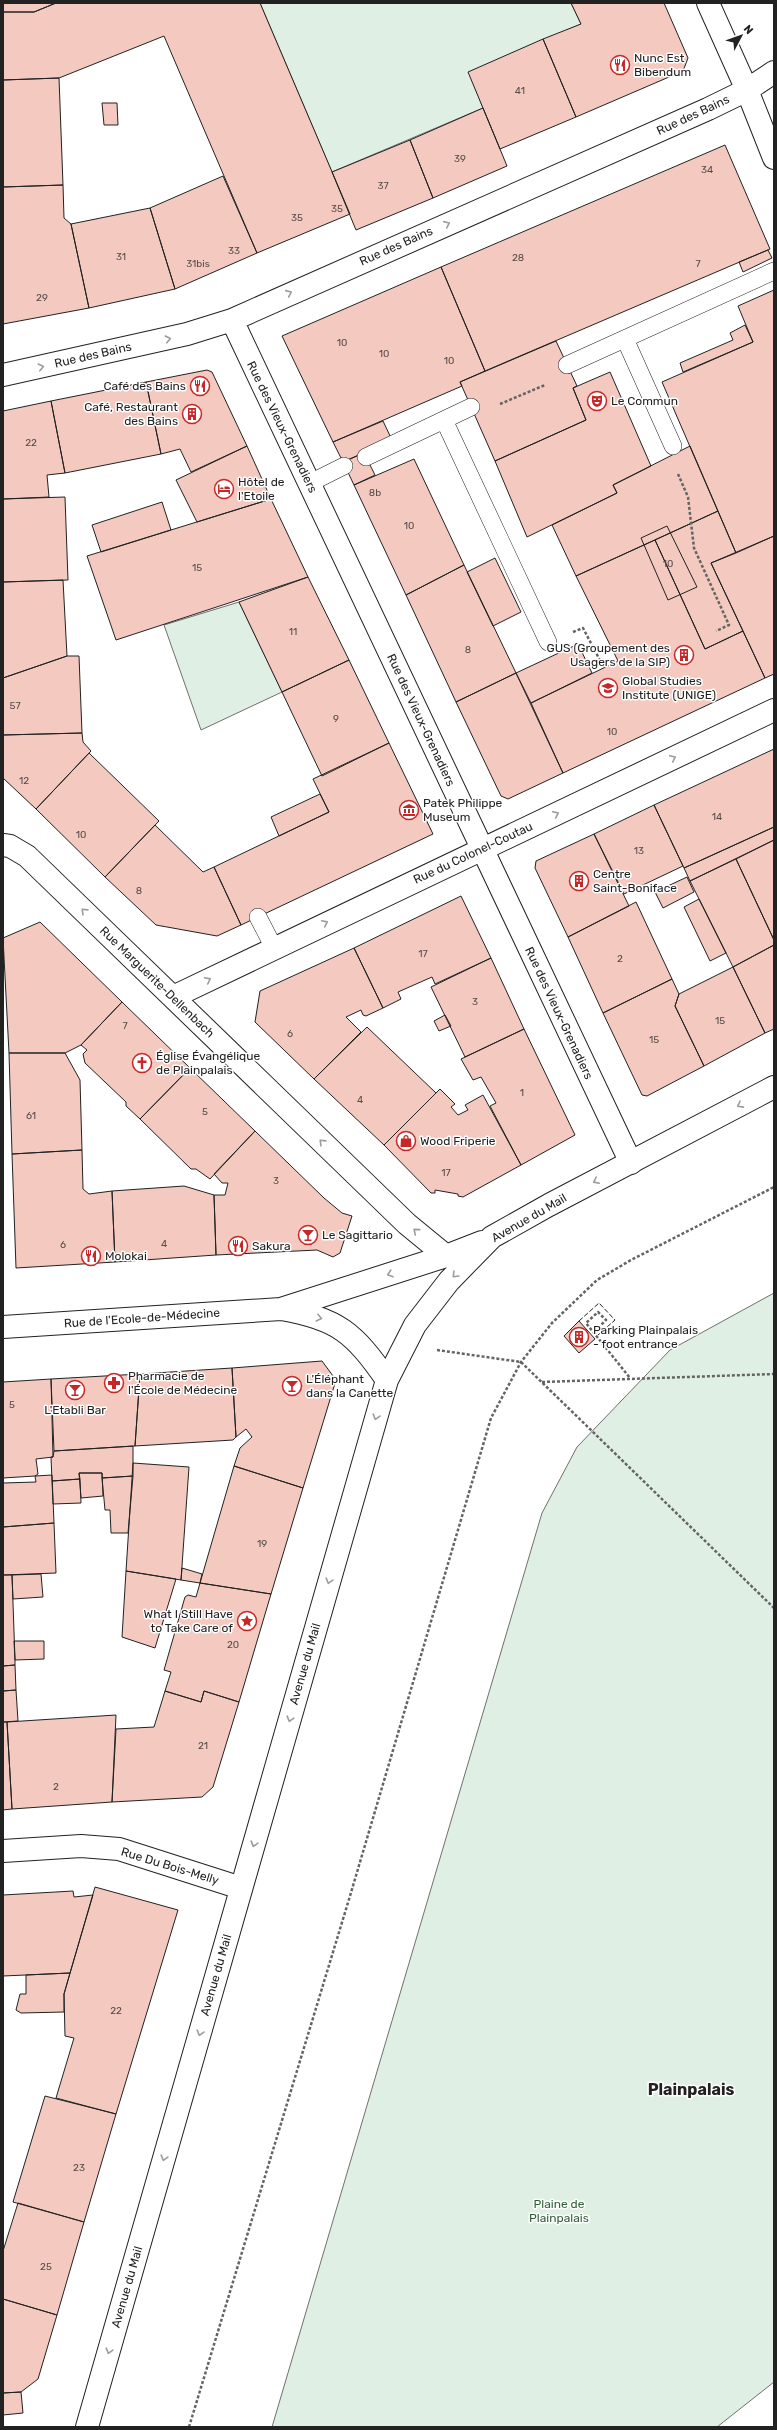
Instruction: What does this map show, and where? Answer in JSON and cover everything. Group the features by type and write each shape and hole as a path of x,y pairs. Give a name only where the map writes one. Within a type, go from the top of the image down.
{"street":[{"path":"708,3 747,90 774,158"},
{"name":"Rue des Bains","path":"3,375 187,334 232,320 708,109 747,90 774,72"},
{"name":"Rue des Vieux-Grenadiers","path":"232,320 631,1163"},
{"name":"Rue du Colonel-Coutau","path":"173,997 482,848 774,710"},
{"name":"Rue Marguerite-Dellenbach","path":"3,845 10,846 27,856 407,1224 446,1256"},
{"name":"Avenue du Mail","path":"86,2427 387,1380 415,1324 449,1281 492,1237 549,1205 774,1087"},
{"path":"281,1309 446,1256 492,1237"},
{"path":"281,1309 327,1320 352,1335 367,1351 387,1380"},
{"name":"Rue de l'Ecole-de-Médecine","path":"3,1326 281,1309"},
{"name":"Rue Du Bois-Melly","path":"3,1851 82,1846 119,1849 241,1888"}],"lane":[{"path":"567,365 774,271"},
{"path":"625,339 673,446"},
{"path":"366,457 471,407"},
{"path":"444,420 548,642"},
{"path":"310,483 344,466"},
{"path":"258,917 274,948"}],"path":[{"path":"499,405 550,383"},
{"path":"675,468 688,497 694,548 728,625 716,631"},
{"path":"548,642 583,628 604,668"},
{"path":"189,2427 350,1896 491,1418 522,1362 552,1323 597,1280 631,1260 774,1188"},
{"path":"598,1328 606,1320 598,1312 586,1323 630,1378"},
{"path":"457,1353 522,1362 774,1608"},
{"path":"542,1382 774,1374"}],"green space":[{"path":"260,3 571,3 581,24 469,72 483,108 332,172"},
{"path":"239,602 282,692 201,730 164,625"},
{"name":"Plaine de Plainpalais","path":"774,1293 774,2382 717,2427 272,2427 542,1513 577,1447 670,1350"}],"building":[{"path":"3,3 56,3 34,12 3,12"},
{"path":"56,3 260,3 350,214 257,253 164,36 59,78 3,80 3,12 34,12"},
{"name":"Nunc Est Bibendum","path":"571,3 664,3 688,58 683,71 576,117 543,39 581,24"},
{"path":"543,39 576,117 500,149 468,72"},
{"path":"59,78 63,185 3,187 3,80"},
{"path":"102,103 117,103 118,125 104,125"},
{"path":"483,108 507,166 433,198 410,140"},
{"path":"410,140 433,198 356,230 332,172"},
{"path":"725,145 770,249 485,371 441,267"},
{"path":"223,176 257,253 175,289 150,208"},
{"path":"63,185 64,218 71,224 89,308 3,324 3,187"},
{"path":"150,208 175,289 89,308 71,224"},
{"path":"768,250 772,258 743,272 739,262"},
{"path":"441,267 485,371 460,382 462,386 333,442 282,336"},
{"path":"774,290 774,536 736,553 662,382 753,342 738,306"},
{"path":"745,325 753,342 683,372 680,363 733,340 730,333"},
{"path":"556,341 577,386 573,388 586,420 495,461 460,382"},
{"name":"Café, Restaurant des Bains","path":"207,370 212,372 247,446 191,472 180,449 161,454 146,382"},
{"path":"610,372 651,466 613,485 617,493 527,537 495,461 586,420 573,388"},
{"path":"146,382 161,454 65,473 51,401"},
{"path":"51,401 65,473 47,475 49,497 3,499 3,411"},
{"path":"383,421 392,440 343,462 333,442"},
{"name":"Hôtel de l'Etoile","path":"247,446 271,499 197,522 176,480"},
{"path":"690,446 718,511 576,576 552,525 617,493 613,485"},
{"path":"364,453 375,475 354,485 343,462"},
{"path":"414,459 464,565 406,595 354,485"},
{"path":"65,497 68,580 3,582 3,499"},
{"path":"271,499 308,577 116,640 87,556"},
{"path":"162,502 171,530 101,552 92,525"},
{"path":"718,511 736,553 711,563 743,631 705,649 655,540"},
{"path":"667,526 697,587 668,600 641,538"},
{"path":"774,536 774,674 765,678 711,563"},
{"name":"GUS (Groupement des Usagers de la SIP)","path":"655,540 705,649 743,631 765,678 563,773 531,703 618,661 576,576"},
{"path":"495,558 521,612 493,626 467,572"},
{"path":"464,565 516,673 456,702 406,595"},
{"path":"308,577 349,660 282,692 239,602"},
{"path":"63,580 67,656 3,678 3,582"},
{"path":"578,644 592,673 531,703 516,673"},
{"path":"67,656 79,656 82,733 3,735 3,678"},
{"path":"349,660 389,743 322,776 282,692"},
{"path":"516,673 563,773 508,799 501,796 456,702"},
{"path":"82,733 83,742 91,751 36,809 3,778 3,735"},
{"path":"389,743 433,834 241,925 214,867 329,812 313,779"},
{"path":"774,749 774,827 684,868 654,805"},
{"path":"89,753 159,821 105,877 36,809"},
{"path":"320,794 329,812 279,836 271,817"},
{"path":"654,805 683,866 624,894 594,834"},
{"path":"155,825 203,872 214,867 241,925 217,936 156,925 105,877"},
{"path":"774,827 774,840 690,881 684,868"},
{"name":"Centre Saint-Boniface","path":"594,834 629,906 568,937 535,868 536,861"},
{"path":"774,840 774,940 736,859"},
{"path":"736,859 774,940 774,945 733,967 690,881"},
{"path":"687,877 694,892 663,908 655,892"},
{"path":"461,896 491,958 435,984 432,977 398,992 401,999 383,1008 354,948"},
{"path":"699,899 726,953 710,961 684,907"},
{"path":"636,902 672,979 603,1013 568,937"},
{"path":"40,922 122,1002 81,1045 65,1053 9,1053 3,938"},
{"path":"774,945 774,1029 765,1033 733,967"},
{"path":"354,948 383,1008 366,1016 363,1015 361,1010 346,1017 361,1032 314,1079 255,1022 260,991"},
{"path":"491,958 524,1029 465,1057 431,987"},
{"path":"733,967 765,1033 704,1066 675,1006 679,994"},
{"path":"672,979 679,994 675,1006 704,1066 647,1096 642,1095 603,1013"},
{"path":"122,1002 190,1068 140,1119 126,1106 126,1102 85,1063 83,1054 87,1050 81,1045"},
{"path":"445,1015 451,1026 439,1031 434,1021"},
{"path":"367,1027 436,1093 384,1145 314,1079"},
{"path":"524,1029 575,1135 521,1165 490,1106 496,1103 481,1077 473,1080 461,1059"},
{"path":"9,1053 65,1053 80,1080 82,1150 12,1154"},
{"path":"190,1068 255,1131 210,1179 196,1169 191,1169 140,1119"},
{"path":"440,1089 455,1104 451,1107 458,1115 468,1110 465,1105 483,1095 521,1165 463,1197 458,1196 458,1194 435,1190 435,1193 431,1193 384,1145"},
{"path":"255,1131 324,1198 342,1213 352,1216 340,1253 333,1257 317,1250 216,1255 214,1195 225,1195 228,1183 222,1183 214,1174"},
{"path":"82,1150 83,1189 89,1194 112,1191 115,1262 16,1268 12,1154"},
{"path":"184,1186 214,1195 216,1255 115,1262 112,1191"},
{"name":"Parking Plainpalais - foot entrance","path":"579,1321 595,1339 579,1353 564,1336"},
{"path":"322,1361 336,1380 303,1488 234,1466 240,1448 252,1437 246,1429 236,1437 232,1368"},
{"path":"232,1368 236,1437 233,1440 135,1446 140,1374"},
{"path":"140,1374 135,1446 54,1451 51,1379"},
{"path":"51,1379 53,1457 36,1459 38,1474 35,1476 3,1478 3,1382"},
{"path":"133,1446 133,1476 102,1478 102,1473 79,1473 80,1479 52,1481 51,1457 53,1457 54,1451"},
{"path":"133,1463 189,1467 181,1580 126,1571"},
{"path":"234,1466 303,1488 271,1594 200,1583"},
{"path":"79,1473 102,1473 103,1496 81,1498"},
{"path":"52,1475 54,1523 3,1527 3,1483 36,1482 35,1476"},
{"path":"133,1476 128,1533 111,1533 110,1510 105,1510 102,1478"},
{"path":"80,1479 81,1503 53,1504 52,1481"},
{"path":"54,1523 56,1573 3,1575 3,1527"},
{"path":"182,1568 202,1574 200,1583 181,1580"},
{"path":"126,1571 176,1579 155,1648 122,1637"},
{"path":"41,1574 43,1597 13,1599 12,1575"},
{"path":"3,1575 12,1575 15,1665 3,1666"},
{"path":"200,1583 271,1594 239,1702 204,1691 201,1702 165,1691 171,1672 164,1670 185,1597 188,1595 196,1597"},
{"path":"14,1641 44,1641 44,1659 15,1660"},
{"path":"15,1665 16,1690 3,1691 3,1666"},
{"path":"16,1690 18,1721 3,1722 3,1691"},
{"path":"165,1691 201,1702 204,1691 239,1702 213,1787 202,1797 112,1802 116,1729 154,1727"},
{"path":"116,1715 112,1802 12,1809 7,1722"},
{"path":"3,1722 7,1722 12,1809 3,1810"},
{"path":"95,1887 178,1910 116,2114 56,2098 74,2038 65,2036 64,1994"},
{"path":"73,1891 74,1897 93,1895 70,1973 3,1976 3,1895"},
{"path":"70,1973 64,1994 64,2012 21,2013 16,2010 20,1994 26,1994 26,1975"},
{"path":"45,2096 116,2114 84,2222 13,2202"},
{"path":"18,2203 84,2222 57,2315 3,2299 3,2251"},
{"path":"3,2299 57,2315 38,2379 21,2392 3,2393"},
{"path":"21,2392 23,2413 3,2415 3,2393"}],"fence":[{"path":"579,1321 599,1303 615,1320 598,1335"}],"place":[{"name":"Nunc Est Bibendum","path":"620,65"},
{"name":"Café des Bains","path":"200,386"},
{"name":"Le Commun","path":"597,401"},
{"name":"Café, Restaurant des Bains","path":"192,414"},
{"name":"Hôtel de l'Etoile","path":"224,489"},
{"name":"GUS (Groupement des Usagers de la SIP)","path":"684,655"},
{"name":"Global Studies Institute (UNIGE)","path":"608,688"},
{"name":"Patek Philippe Museum","path":"409,810"},
{"name":"Centre Saint-Boniface","path":"579,881"},
{"name":"Église Évangélique de Plainpalais","path":"142,1063"},
{"name":"Wood Friperie","path":"406,1141"},
{"name":"Le Sagittario","path":"308,1235"},
{"name":"Sakura","path":"238,1246"},
{"name":"Molokai","path":"91,1256"},
{"name":"Parking Plainpalais - foot entrance","path":"579,1337"},
{"name":"Pharmacie de l'École de Médecine","path":"114,1383"},
{"name":"L'Éléphant dans la Canette","path":"292,1386"},
{"name":"L'Etabli Bar","path":"75,1390"},
{"name":"What I Still Have to Take Care of","path":"247,1621"}],"district":[{"name":"Plainpalais","path":"691,2089"}]}
